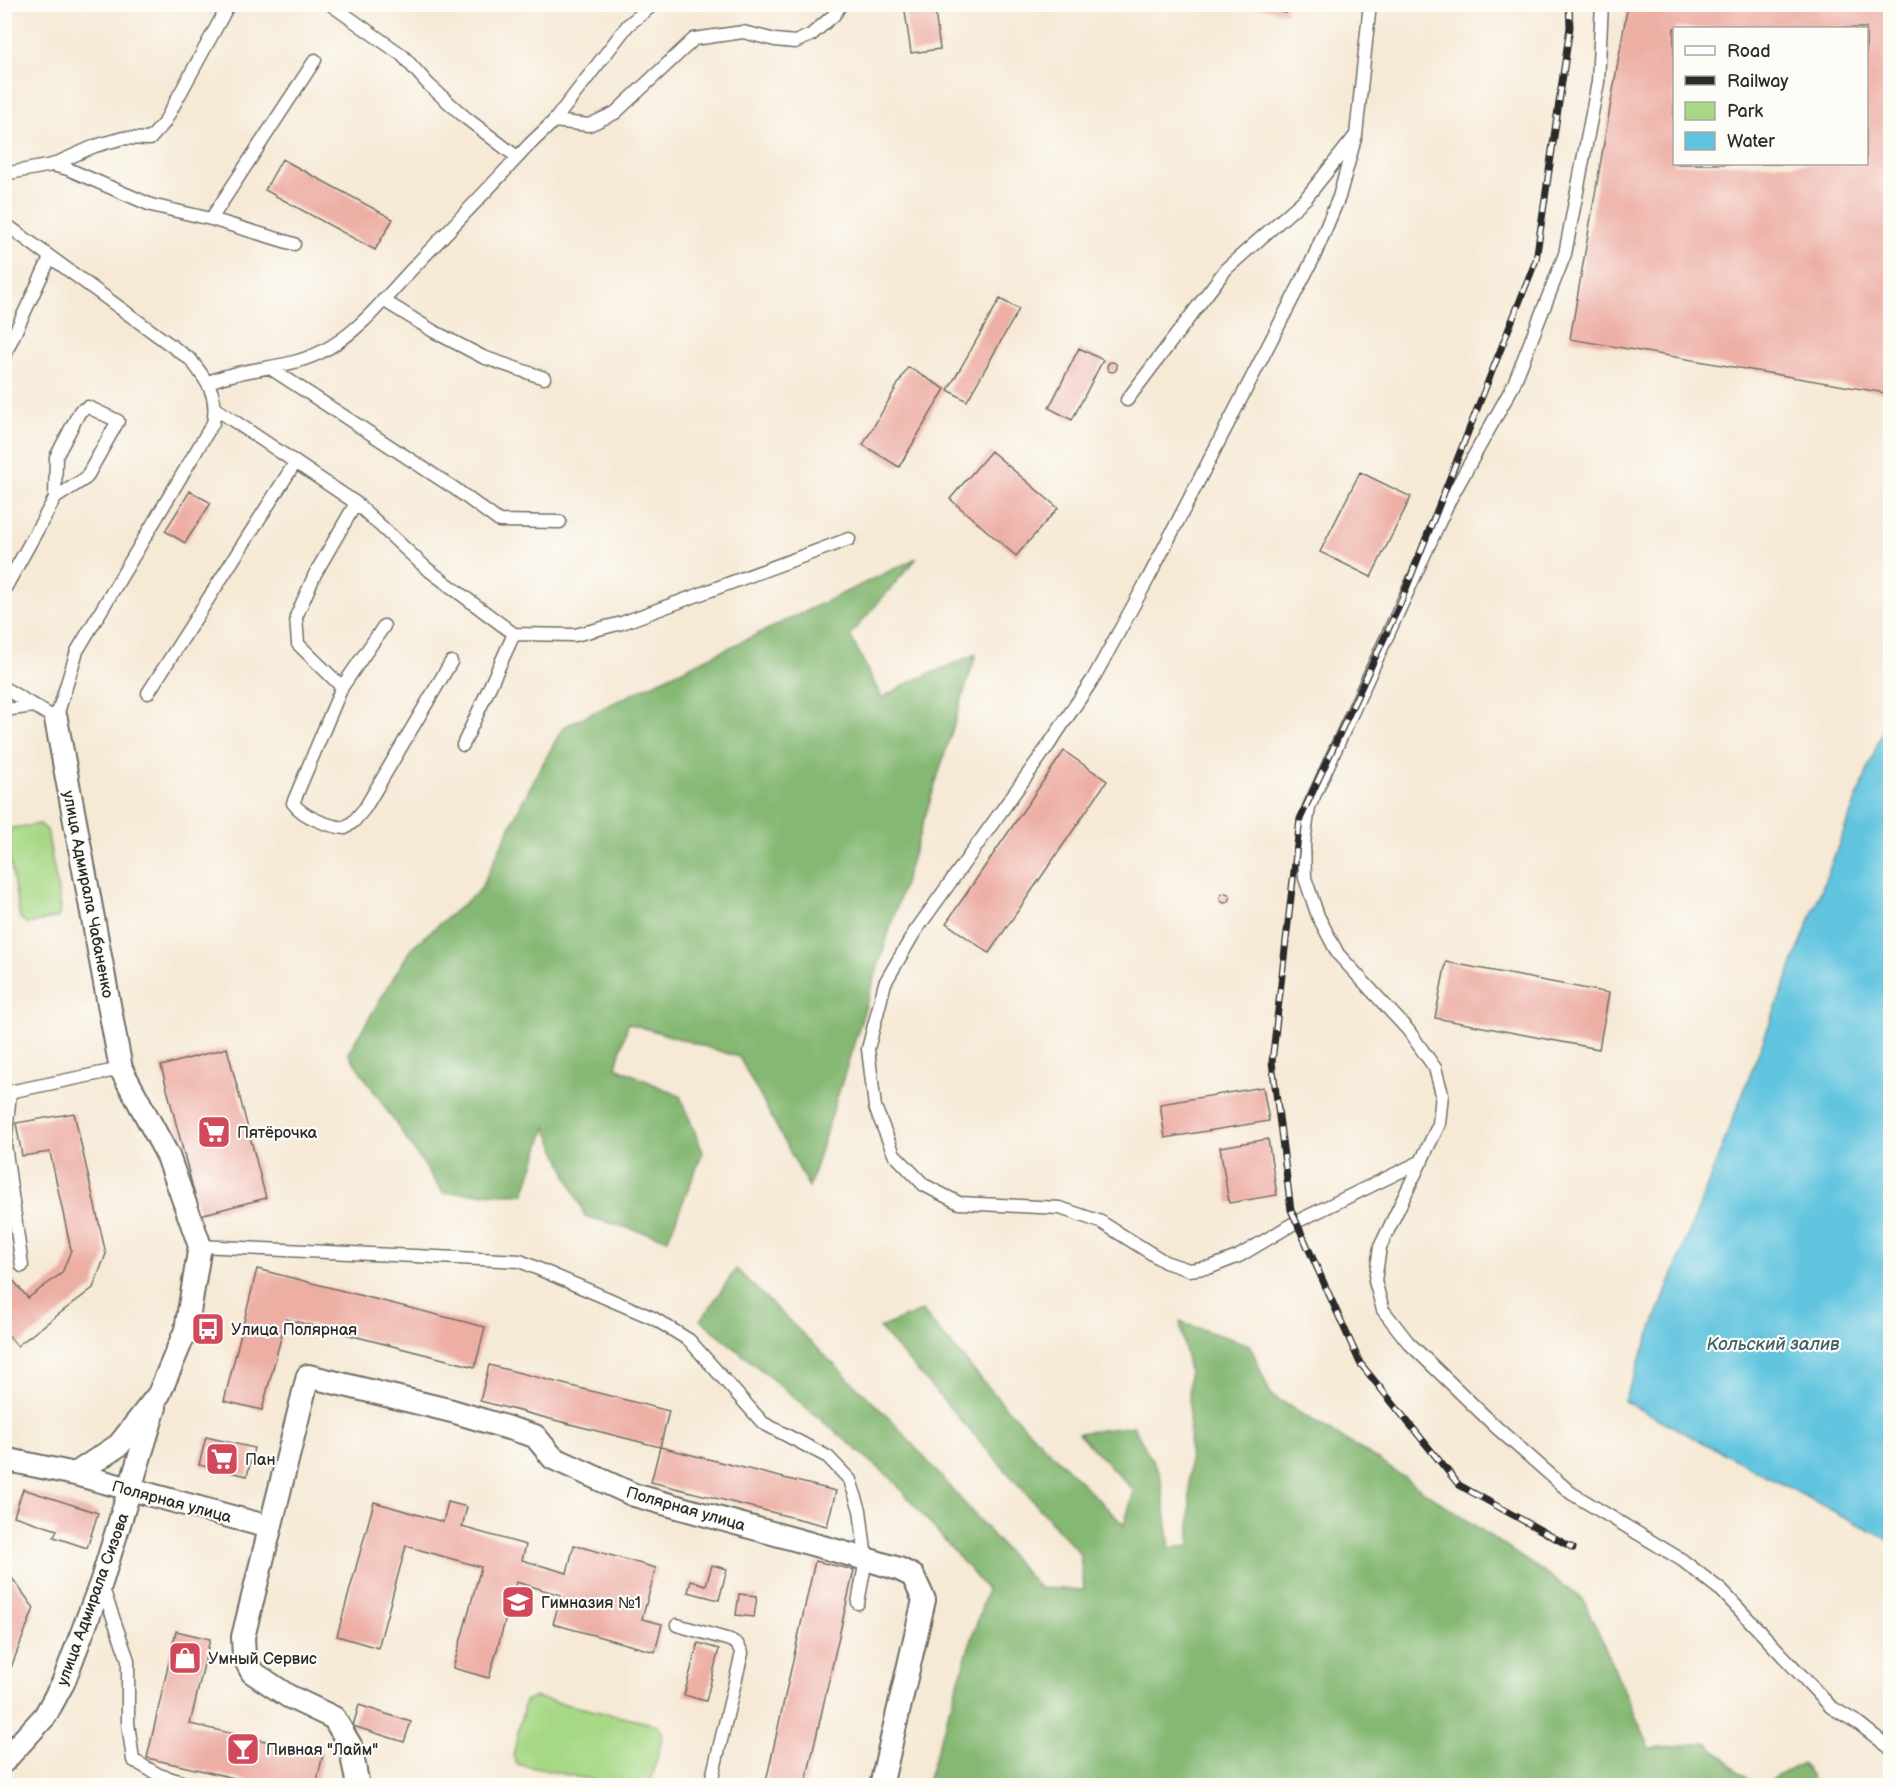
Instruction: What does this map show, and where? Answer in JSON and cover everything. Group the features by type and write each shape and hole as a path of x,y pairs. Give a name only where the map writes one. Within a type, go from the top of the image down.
{"street":[{"name":"улица Адмирала Чабаненко","path":"56,719 122,1069 168,1156 200,1246 186,1330 159,1394 131,1490"},
{"name":"Полярная улица","path":"358,1785 350,1745 334,1718 288,1696 252,1672 244,1657 243,1637 308,1376 452,1411 535,1436 553,1458 634,1495 866,1559 914,1576 924,1600 881,1785"},
{"name":"улица Адмирала Чабаненко","path":"75,1474 119,1445 159,1394"},
{"name":"Полярная улица","path":"4,1459 75,1474 269,1527"},
{"name":"улица Адмирала Сизова","path":"4,1761 45,1716 63,1683 101,1583 131,1490"}],"lane":[{"path":"4,174 51,165 95,146 123,138 150,139 164,123 229,4"},
{"path":"330,4 402,55 429,85 459,112 518,158"},
{"path":"209,382 226,375 284,366 319,353 345,337 554,121 628,25 654,4"},
{"path":"554,121 589,125 615,113 694,39 743,32 775,40 795,42 811,35 834,15 841,4"},
{"path":"1370,4 1356,135 1339,197 1312,259 1149,577 1093,679 1048,746 914,933 885,984 868,1049 875,1107 894,1154 924,1185 959,1203 1060,1208 1101,1222 1165,1262 1189,1270 1211,1268 1239,1256 1296,1222 1422,1161"},
{"path":"1602,4 1598,82 1565,254 1513,386 1449,501 1309,807 1304,843 1305,878 1317,916 1338,954 1407,1030 1435,1068 1442,1094 1439,1124 1380,1247 1375,1281 1383,1310 1408,1342 1497,1428 1571,1493 1682,1560 1722,1591 1831,1707 1858,1723 1890,1748"},
{"path":"211,219 315,60"},
{"path":"1127,400 1226,269 1306,198 1356,135"},
{"path":"51,165 68,169 151,205 211,219 294,244"},
{"path":"4,223 191,360 209,382 216,409 213,423 77,651 56,719 4,688"},
{"path":"4,356 50,258"},
{"path":"383,300 483,357 544,378"},
{"path":"270,368 454,488 499,522 561,522"},
{"path":"4,590 55,498 56,457 80,411 88,407 118,421 86,478 55,498"},
{"path":"216,409 356,503 426,568 514,634 575,635 622,623 849,539"},
{"path":"148,693 295,463"},
{"path":"342,687 298,644 296,617 315,574 356,503"},
{"path":"384,626 342,687 293,803 298,810 334,827 345,828 354,821 365,808 451,662"},
{"path":"463,745 514,634"},
{"path":"4,710 34,706"},
{"path":"22,1266 5,1145 7,1092 122,1069"},
{"path":"200,1246 520,1261 653,1318 688,1340 763,1423 828,1457 850,1480 860,1510 866,1559 858,1603"},
{"path":"101,1583 128,1660 128,1723 133,1760 159,1775 194,1785"},
{"path":"677,1625 730,1640 742,1653 710,1785"}],"green space":[{"path":"917,558 850,635 882,698 908,683 976,654 809,1187 739,1057 628,1023 616,1067 680,1096 703,1152 668,1239 585,1216 546,1127 524,1194 443,1193 348,1053 412,947 480,890 523,800 563,727"},
{"path":"40,824 47,830 61,909 58,917 28,924 20,918 6,837 12,828"},
{"path":"736,1269 892,1421 1039,1588 1084,1590 1080,1554 879,1328 922,1311 1009,1411 1124,1525 1134,1491 1078,1433 1133,1426 1160,1474 1170,1548 1190,1546 1189,1372 1180,1322 1250,1345 1271,1395 1378,1460 1583,1599 1650,1748 1708,1743 1754,1785 926,1785 987,1590 892,1479 701,1320"},
{"path":"534,1697 657,1725 663,1734 650,1785 615,1785 517,1764 513,1756 525,1701"},
{"path":"1802,1763 1817,1785 1761,1785"}],"water":[{"name":"Кольский залив","path":"1890,712 1890,1541 1624,1401"}],"building":[{"path":"904,4 934,4 940,49 911,53"},
{"path":"1246,4 1287,4 1286,13"},
{"path":"1628,4 1890,4 1890,359 1885,393 1570,339"},
{"path":"282,159 393,219 375,250 265,190"},
{"path":"1000,299 1019,309 967,401 948,390"},
{"path":"1079,348 1103,360 1072,420 1049,408"},
{"path":"1112,362 1116,363 1116,371 1112,372 1108,371 1107,367 1108,363"},
{"path":"908,367 945,389 899,467 863,445"},
{"path":"991,451 1058,508 1016,556 950,499"},
{"path":"1360,472 1411,497 1371,577 1320,552"},
{"path":"190,491 211,503 185,543 165,531"},
{"path":"1064,751 1107,781 989,953 946,923"},
{"path":"1225,893 1229,894 1229,902 1225,903 1221,902 1220,898 1221,894"},
{"path":"1446,962 1609,993 1599,1049 1435,1018"},
{"name":"Пятёрочка","path":"227,1048 266,1198 200,1215 161,1066"},
{"path":"1263,1087 1269,1121 1165,1138 1160,1104"},
{"path":"74,1113 106,1254 93,1288 17,1346 4,1330 4,1286 12,1279 28,1298 62,1273 71,1250 50,1152 22,1156 16,1123"},
{"path":"1268,1139 1277,1195 1229,1203 1220,1147"},
{"path":"257,1269 485,1327 475,1367 286,1319 262,1410 224,1401"},
{"path":"489,1365 669,1411 660,1447 480,1401"},
{"path":"206,1437 254,1448 247,1476 199,1465"},
{"path":"660,1447 836,1491 827,1526 651,1482"},
{"path":"23,1489 98,1513 87,1548 54,1537 57,1530 14,1516"},
{"path":"374,1502 443,1522 448,1502 467,1507 462,1527 526,1545 522,1560 567,1573 574,1545 656,1568 642,1619 662,1624 655,1652 553,1624 561,1595 516,1582 489,1678 453,1668 481,1567 406,1546 378,1648 337,1636"},
{"path":"815,1561 854,1570 805,1786 765,1786"},
{"path":"712,1565 727,1569 719,1600 688,1592 691,1581 706,1585"},
{"path":"4,1567 34,1608 5,1683 4,1683"},
{"path":"739,1594 757,1596 754,1617 736,1615"},
{"path":"176,1631 210,1639 190,1724 323,1754 316,1786 269,1786 147,1758"},
{"path":"698,1643 719,1649 706,1701 684,1695"},
{"path":"359,1705 411,1722 404,1742 353,1726"}],"railway":[{"path":"1569,4 1570,27 1536,260 1400,604 1300,819 1272,1062 1291,1210 1360,1363 1459,1485 1573,1548"}],"place":[{"name":"Пятёрочка","path":"214,1132"},
{"name":"Улица Полярная","path":"208,1329"},
{"name":"Пан","path":"222,1459"},
{"name":"Гимназия №1","path":"518,1602"},
{"name":"Умный Сервис","path":"185,1658"},
{"name":"Пивная \"Лайм\"","path":"243,1749"}]}
